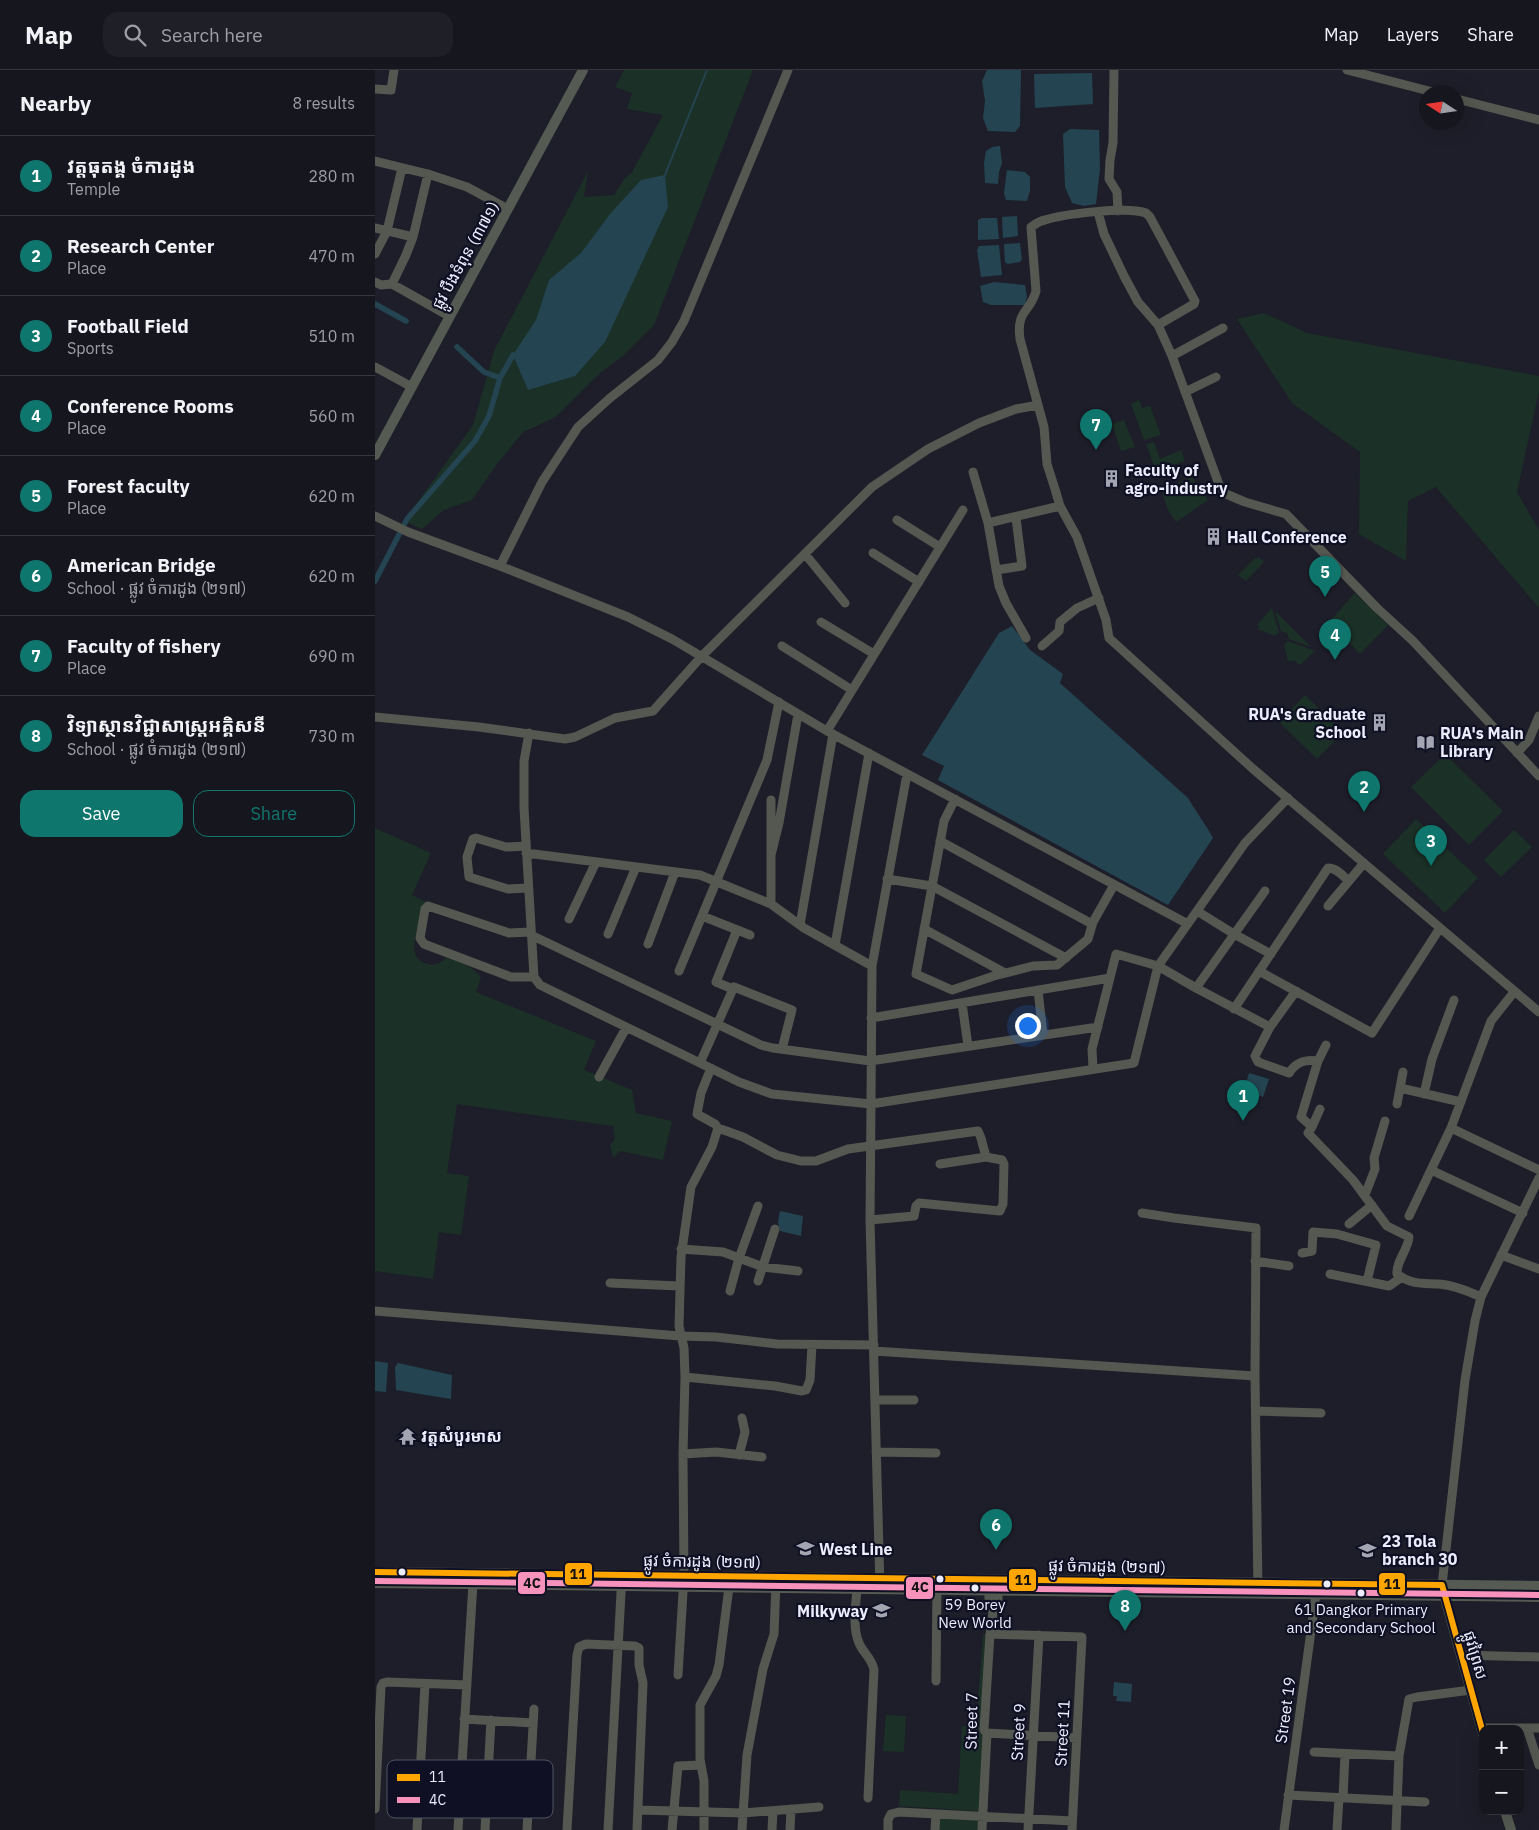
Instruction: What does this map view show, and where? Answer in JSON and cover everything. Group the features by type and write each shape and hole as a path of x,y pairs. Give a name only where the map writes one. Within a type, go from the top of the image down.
{"main road":[{"name":"ផ្លូវ បឹងទំពុន (៣៧១)","path":"375,455 583,70"},
{"name":"ផ្លូវ ចំការដូង (២១៧)","path":"375,1572 622,1580 1443,1590 1539,1597"},
{"name":"ផ្លូវ ចំការដូង (២១៧)","path":"375,1583 473,1584 622,1580"},
{"name":"ផ្លូវ ចំការដូង (២១៧)","path":"683,1581 729,1586 776,1582 857,1588 879,1583"},
{"name":"ផ្លូវ ចំការដូង (២១៧)","path":"1257,1588 1315,1594 1539,1586"},
{"name":"ផ្លូវព្រៃស","path":"1443,1590 1480,1725"},
{"path":"1506,1815 1511,1830"}],"street":[{"path":"375,89 391,90 394,70"},
{"path":"500,566 542,482 578,427 657,360 672,342 684,321 788,70"},
{"path":"1114,70 1113,143 1109,179 1117,192 1118,211"},
{"path":"1347,70 1419,88"},
{"path":"1464,100 1539,120"},
{"path":"375,171 376,161 428,174 467,187 507,209"},
{"path":"375,254 387,231 401,168"},
{"path":"391,284 413,237 428,174"},
{"path":"1158,325 1194,304 1195,301 1148,214 1141,211 1076,213 1043,220 1031,227 1036,291 1034,298 1021,316 1019,328 1044,427 1047,464 1060,506 1077,537 1099,598 1109,638 1193,716 1539,1012"},
{"path":"1098,212 1104,234 1138,302 1158,325 1172,356 1220,487 1226,494 1245,502 1286,514 1377,608 1413,641 1539,776"},
{"path":"375,228 413,237"},
{"path":"375,282 381,286 391,284 449,316"},
{"path":"1172,356 1223,328"},
{"path":"375,367 412,387"},
{"path":"1185,392 1216,377"},
{"path":"375,717 570,738 615,718 653,711 701,656 871,488 927,449 979,422 1016,408 1039,405"},
{"path":"973,472 989,523 999,586 1006,603 1026,638"},
{"path":"989,523 1060,506"},
{"path":"800,925 830,732 852,690 963,510"},
{"path":"375,516 408,532 628,617 672,639 869,754 1188,924"},
{"path":"996,570 1022,566 1016,518"},
{"path":"897,520 940,547"},
{"path":"873,553 919,582"},
{"path":"805,554 845,603"},
{"path":"1042,646 1059,631 1060,622 1077,608 1099,598"},
{"path":"821,622 874,654"},
{"path":"782,646 852,690"},
{"path":"679,971 767,760 779,702"},
{"path":"771,855 781,814 798,714"},
{"path":"1517,753 1529,740 1539,716"},
{"path":"529,734 524,761 526,849 533,977 540,985 739,1082 772,1094 871,1104 1134,1062 1158,966 1245,843 1288,798"},
{"path":"835,945 869,754"},
{"path":"879,1583 870,1220 872,966 907,774"},
{"path":"955,799 944,820 916,974 952,990 1033,966 1057,966 1088,939 1092,924 1114,884"},
{"path":"771,800 771,904"},
{"path":"528,888 508,889 469,877 467,857 473,839 476,838 506,847 596,862 700,875 771,904 800,925 872,966"},
{"path":"940,841 1092,924"},
{"path":"569,920 596,862"},
{"path":"1328,906 1364,863"},
{"path":"608,934 636,867"},
{"path":"1234,1009 1313,887 1328,868 1338,871 1349,881"},
{"path":"648,944 675,872"},
{"path":"887,879 932,886 1066,958"},
{"path":"1196,988 1265,891"},
{"path":"533,977 511,978 424,944 421,938 425,909 428,906 509,933 531,934 761,1045 781,1049 871,1061 1097,1027"},
{"path":"1197,911 1271,954"},
{"path":"702,916 750,935"},
{"path":"924,928 1005,974"},
{"path":"1259,971 1372,1033 1440,928"},
{"path":"737,930 716,982 733,989 734,987 792,1010 781,1049"},
{"path":"1093,1068 1092,1049 1117,954 1158,966 1270,1027"},
{"path":"871,1018 1110,978"},
{"path":"700,1063 733,989"},
{"path":"1038,990 1043,1035"},
{"path":"1296,991 1270,1027 1255,1056 1258,1062 1289,1073 1301,1062 1309,1060 1318,1061"},
{"path":"1409,1216 1451,1128 1491,1021 1514,992"},
{"path":"1424,1094 1432,1058 1454,1000"},
{"path":"962,1003 968,1046"},
{"path":"599,1077 626,1028"},
{"path":"1312,1127 1301,1117 1318,1061 1326,1045"},
{"path":"711,1068 701,1093 697,1114 715,1124 718,1128 777,1155 801,1161 816,1161 849,1149 978,1131 986,1157"},
{"path":"1397,1104 1403,1072"},
{"path":"1400,1088 1461,1102"},
{"path":"1320,1109 1308,1133 1353,1180 1387,1226 1409,1237 1397,1271 1402,1277 1417,1284 1454,1286 1481,1297"},
{"path":"1365,1195 1375,1169 1374,1158 1385,1121"},
{"path":"678,1675 683,1581 685,1377 684,1348 680,1336 679,1286 681,1250 691,1187 712,1147 718,1128"},
{"path":"1451,1128 1539,1170"},
{"path":"870,1220 914,1216 916,1206 919,1203 1000,1211 1003,1204 1005,1164 1002,1160 986,1157 940,1164"},
{"path":"1431,1170 1523,1213"},
{"path":"1443,1590 1465,1380 1475,1321 1481,1297 1539,1178"},
{"path":"1349,1224 1372,1205"},
{"path":"730,1291 739,1258 758,1206"},
{"path":"1142,1213 1256,1228 1257,1588"},
{"path":"758,1281 775,1229"},
{"path":"1302,1253 1312,1251 1313,1232 1337,1234 1376,1245 1367,1281"},
{"path":"681,1250 723,1252 763,1267 798,1271"},
{"path":"1501,1256 1539,1269"},
{"path":"1255,1261 1289,1266"},
{"path":"1330,1274 1389,1286 1402,1277"},
{"path":"610,1282 679,1286"},
{"path":"375,1311 680,1336 716,1337 777,1344 874,1348 1255,1376"},
{"path":"685,1377 775,1386 802,1391 807,1390 810,1380 812,1345"},
{"path":"875,1400 914,1400"},
{"path":"1256,1411 1321,1413"},
{"path":"739,1455 745,1432 742,1418"},
{"path":"683,1454 716,1452 762,1457"},
{"path":"876,1452 936,1453"},
{"path":"608,1830 622,1580"},
{"path":"742,1830 747,1755 763,1669 774,1634 776,1582"},
{"path":"462,1760 473,1584"},
{"path":"936,1681 937,1584"},
{"name":"Street 7","path":"981,1830 987,1733 984,1730 993,1613 989,1602 994,1585"},
{"path":"704,1830 704,1780 701,1765 700,1705 716,1676 719,1665 729,1586"},
{"path":"857,1588 856,1634 860,1645 872,1662 874,1670 868,1798"},
{"name":"Street 19","path":"1283,1830 1315,1594"},
{"path":"991,1634 1039,1635"},
{"name":"Street 11","path":"1039,1635 1082,1637 1072,1826"},
{"name":"Street 9","path":"1028,1830 1039,1635"},
{"path":"567,1830 577,1655 579,1647 586,1644 639,1648 639,1665 643,1683 637,1830"},
{"path":"1461,1655 1539,1656"},
{"path":"375,1809 381,1687 383,1683 467,1685"},
{"path":"421,1760 425,1684"},
{"path":"1396,1830 1399,1756 1409,1699 1471,1690"},
{"path":"531,1760 534,1709"},
{"path":"465,1719 533,1723"},
{"path":"489,1760 491,1720"},
{"path":"1524,1728 1539,1728"},
{"path":"1527,1728 1539,1765"},
{"path":"987,1733 1077,1738"},
{"path":"1314,1752 1399,1756"},
{"path":"1337,1830 1345,1754"},
{"path":"672,1830 678,1766 701,1765"},
{"path":"1288,1795 1425,1802"},
{"path":"638,1810 743,1813 819,1807"},
{"path":"790,1830 791,1809"},
{"path":"772,1830 773,1811"},
{"path":"888,1830 888,1820 891,1814 899,1812 1029,1819 1072,1826"},
{"path":"935,1830 936,1814"}],"green space":[{"path":"624,70 753,70 654,325 624,355 599,374 556,417 523,432 497,464 472,500 444,510 422,529 404,521 473,425 494,351 588,171 584,197 614,195 624,179 632,172 663,115 627,109 632,93 615,87"},
{"path":"1264,313 1307,333 1539,376 1539,391 1517,492 1539,530 1539,608 1436,487 1408,501 1406,561 1359,534 1360,452 1292,403 1237,319"},
{"path":"1139,400 1142,408 1150,406 1161,435 1144,440 1131,404"},
{"path":"1124,420 1135,447 1121,451 1112,424"},
{"path":"1154,442 1160,459 1181,450 1185,461 1156,471 1146,444"},
{"path":"1193,477 1199,495 1204,493 1208,500 1176,522 1168,510 1161,489"},
{"path":"1259,557 1264,562 1246,581 1238,575 1255,558"},
{"path":"1355,593 1388,625 1360,654 1329,622"},
{"path":"1272,608 1279,632 1275,636 1257,629 1260,627 1257,625"},
{"path":"1275,611 1311,647 1289,639 1287,633 1281,631"},
{"path":"1288,641 1315,651 1300,665 1294,661 1288,661 1284,645"},
{"path":"1305,695 1343,732 1317,759 1279,722"},
{"path":"1445,754 1503,811 1469,845 1411,787"},
{"path":"1416,819 1478,878 1445,913 1383,854"},
{"path":"375,828 431,853 412,895 426,902 417,928 414,947 420,961 433,965 440,963 446,958 465,965 481,977 476,992 596,1041 584,1070 632,1090 636,1113 672,1121 663,1160 620,1151 613,1158 610,1145 615,1139 613,1126 457,1104 447,1173 469,1176 461,1235 439,1232 433,1279 375,1271"},
{"path":"1514,830 1532,847 1501,877 1484,860"},
{"path":"983,1634 990,1634 979,1811 899,1806 900,1790 958,1794 962,1726 976,1727"},
{"path":"886,1715 906,1716 904,1752 883,1751"},
{"path":"938,1815 980,1818 979,1830 937,1830"}],"water":[{"path":"987,70 1021,70 1020,126 1015,132 988,131 983,118 985,101 982,81"},
{"path":"1092,73 1093,104 1035,108 1034,74"},
{"path":"1070,129 1099,130 1100,169 1096,204 1084,206 1072,203 1065,187 1063,134"},
{"path":"1000,146 1002,163 998,184 985,183 984,163 986,151 992,147"},
{"path":"1007,170 1025,172 1030,177 1030,191 1027,201 1006,200 1004,193"},
{"path":"665,175 668,207 605,342 575,376 528,390 513,355 536,320 549,280 581,253 610,214 641,180"},
{"path":"1017,216 1018,236 1003,238 1002,217"},
{"path":"982,218 997,218 999,239 978,240 978,220"},
{"path":"1020,243 1022,259 1020,262 1008,264 1005,262 1004,244"},
{"path":"999,245 1002,275 981,277 977,250 979,246"},
{"path":"994,282 1025,285 1027,296 1025,305 991,305 983,302 980,286"},
{"path":"1012,626 1030,650 1063,674 1060,683 1188,798 1213,838 1168,905 938,780 944,766 922,755 999,633"},
{"path":"1249,1073 1269,1079 1263,1097 1244,1091"},
{"path":"780,1211 803,1216 801,1236 780,1231 778,1222"},
{"path":"375,1361 388,1363 386,1392 375,1391"},
{"path":"398,1363 452,1375 451,1399 396,1390 395,1367"},
{"path":"1114,1682 1132,1684 1131,1702 1116,1701 1117,1696 1113,1696"}],"waterway":[{"path":"665,175 707,70"},
{"path":"375,304 406,321"},
{"path":"457,347 484,372 500,378"},
{"path":"375,581 407,519 475,441 489,416 500,378 513,355"}],"transit line":[{"name":"11","path":"375,1572 1442,1585 1481,1725"},
{"name":"4C","path":"375,1581 1539,1595"}],"place":[{"name":"Faculty of fishery","path":"1096,450"},
{"name":"Faculty of agro-industry","path":"1111,479"},
{"name":"Hall Conference","path":"1213,537"},
{"name":"Forest faculty","path":"1325,597"},
{"name":"Conference Rooms","path":"1335,660"},
{"name":"RUA's Graduate School","path":"1380,723"},
{"name":"RUA's Main Library","path":"1426,742"},
{"name":"Research Center","path":"1364,812"},
{"name":"Football Field","path":"1431,866"},
{"name":"វត្តធុតង្គ ចំការដូង","path":"1243,1121"},
{"name":"វត្តសំបួរមាស","path":"407,1436"},
{"name":"West Line","path":"805,1549"},
{"name":"American Bridge","path":"996,1550"},
{"name":"23 Tola branch 30","path":"1368,1550"},
{"name":"59 Borey New World","path":"975,1588"},
{"name":"61 Dangkor Primary and Secondary School","path":"1361,1593"},
{"name":"Milkyway","path":"882,1611"},
{"name":"វិទ្យាស្ថានវិជ្ជាសាស្រ្តអគ្គិសនី","path":"1125,1631"}]}
